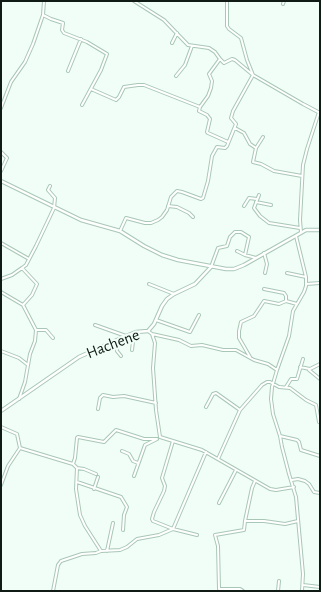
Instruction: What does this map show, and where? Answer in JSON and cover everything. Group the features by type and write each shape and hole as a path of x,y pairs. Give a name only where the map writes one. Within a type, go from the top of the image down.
{"street":[{"path":"1,108 11,82 25,62 43,15 44,1"},
{"path":"1,180 54,208 81,220 120,231 162,255 211,267 234,269 257,258 296,235 301,230 302,176 306,149 319,113 253,75 235,60 232,59 224,63 215,52 209,48 192,46 183,41 164,20 134,1"},
{"path":"227,1 227,26 241,38 253,75"},
{"path":"43,15 56,22 63,23 63,32 87,42 107,54 107,57 82,105"},
{"path":"172,43 177,33"},
{"path":"68,71 80,39"},
{"path":"176,76 185,65 192,46"},
{"path":"220,59 209,74 212,81 211,88 200,107 200,112 207,115 210,119 208,132 228,142"},
{"path":"120,231 126,218 145,223 155,222 162,217 167,210 171,197 177,191 200,200 203,198 208,181 211,159 218,147 226,147 236,123 231,118 232,111 253,75"},
{"path":"91,89 116,100 124,87 133,85 144,86 200,107"},
{"path":"235,128 244,133 250,144 256,148"},
{"path":"263,137 256,148 253,162 261,164 274,172 302,176"},
{"path":"1,152 7,160 1,171"},
{"path":"1,279 12,275 22,268 29,258 54,208 55,198 48,190 50,186"},
{"path":"260,195 254,208 257,213 269,223 301,230 320,230"},
{"path":"244,206 249,198 257,199"},
{"path":"256,202 271,205"},
{"path":"168,206 177,207 189,213 193,217"},
{"path":"211,267 218,248 227,246 230,236 235,232 241,232 249,237 245,255"},
{"path":"296,235 306,277 306,284 304,292 294,311 289,336 273,384 272,407 297,501 303,584 302,591"},
{"path":"1,243 29,258"},
{"path":"237,251 257,258"},
{"path":"264,253 266,264 264,273"},
{"name":"Hachene","path":"1,411 19,400 70,363 90,352 134,333 148,331 156,320 163,304 174,294 195,284 211,267"},
{"path":"22,268 38,284 23,305"},
{"path":"287,273 306,277"},
{"path":"306,284 320,283"},
{"path":"149,284 174,294"},
{"path":"264,289 284,293 286,296 286,301"},
{"path":"1,292 23,305 36,330 35,341 19,400"},
{"path":"251,358 239,338 241,322 254,316 264,301 279,304 286,301 297,304"},
{"path":"156,320 190,332 199,315"},
{"path":"95,325 126,336"},
{"path":"36,330 46,330 53,338"},
{"path":"148,331 152,334 179,340 191,346 202,345 223,350 234,350 268,364 277,370"},
{"path":"132,350 134,333"},
{"path":"152,334 155,343 154,368 156,416 160,437"},
{"path":"115,341 117,351 121,356"},
{"path":"1,351 19,358 28,365"},
{"path":"286,387 291,379 297,379 303,359"},
{"path":"308,369 320,364"},
{"path":"300,367 308,369 320,379"},
{"path":"218,460 240,410 265,382 279,387 290,388 306,400 316,405 319,422"},
{"path":"206,407 213,394 216,393 240,410"},
{"path":"98,409 100,398 103,395 114,397 124,396 156,403"},
{"path":"1,427 17,434 20,448 8,466 1,485"},
{"path":"73,464 78,437 104,442 116,430 144,439 157,439"},
{"path":"280,436 298,441 301,451 320,456"},
{"path":"134,476 145,445 160,437 206,452 267,487 276,490 294,487"},
{"path":"173,440 162,478 165,486 164,491 152,519 153,521 172,529 197,535"},
{"path":"20,448 73,464 77,468 84,469 97,476 94,489"},
{"path":"122,451 129,454 133,461 138,463"},
{"path":"53,591 58,565 61,561 82,554 96,553 106,550 120,550 127,547 137,539 159,535 172,529 206,452"},
{"path":"77,468 76,489 82,521 101,551"},
{"path":"219,503 236,470"},
{"path":"292,480 303,480 309,484 314,492 320,492"},
{"path":"243,591 240,589 220,589 218,546 215,536 216,534 244,530 252,488 255,481"},
{"path":"77,482 94,489 118,495 122,498 127,507 124,515 123,530"},
{"path":"245,521 264,521 288,524 298,521"},
{"path":"106,550 113,523"},
{"path":"278,591 279,581"},
{"path":"303,584 320,587"}]}
